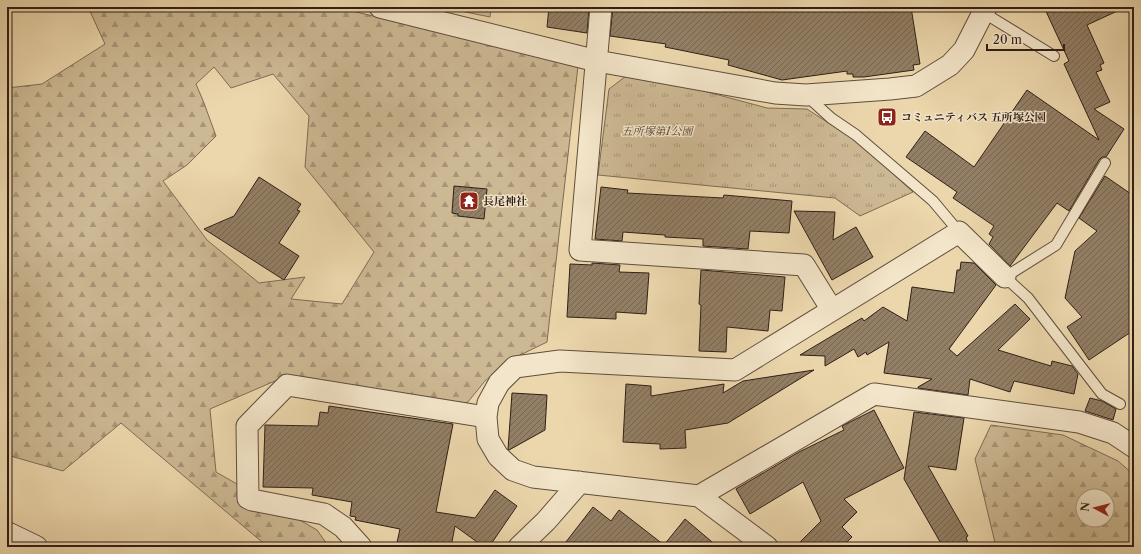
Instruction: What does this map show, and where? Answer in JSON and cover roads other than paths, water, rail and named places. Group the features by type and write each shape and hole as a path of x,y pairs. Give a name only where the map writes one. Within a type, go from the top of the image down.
{"street":[{"path":"380,7 597,61 775,93 806,95 916,86 950,66 964,50 985,10"},
{"path":"601,7 580,250 804,265 832,310"},
{"path":"767,547 699,496 534,477 513,470 498,456 488,439 486,417 488,403 499,383 515,367 560,361 735,370 959,232 1005,277"},
{"path":"361,547 343,527 324,514 248,498 247,426 287,385 486,417"},
{"path":"699,496 874,394 1079,422 1113,434 1134,447"},
{"path":"519,547 546,521 580,482"},
{"path":"7,533 36,547"}],"lane":[{"path":"985,10 1054,56"},
{"path":"806,95 831,118 856,135 933,201 959,232"},
{"path":"1105,163 1056,244 1005,277 1028,298 1102,394 1120,404"}],"place":[{"name":"コミュニティバス 五所塚公園","path":"887,117"},
{"name":"長尾神社","path":"469,201"}],"park label":[{"name":"五所塚第1公園","path":"657,131"}]}
